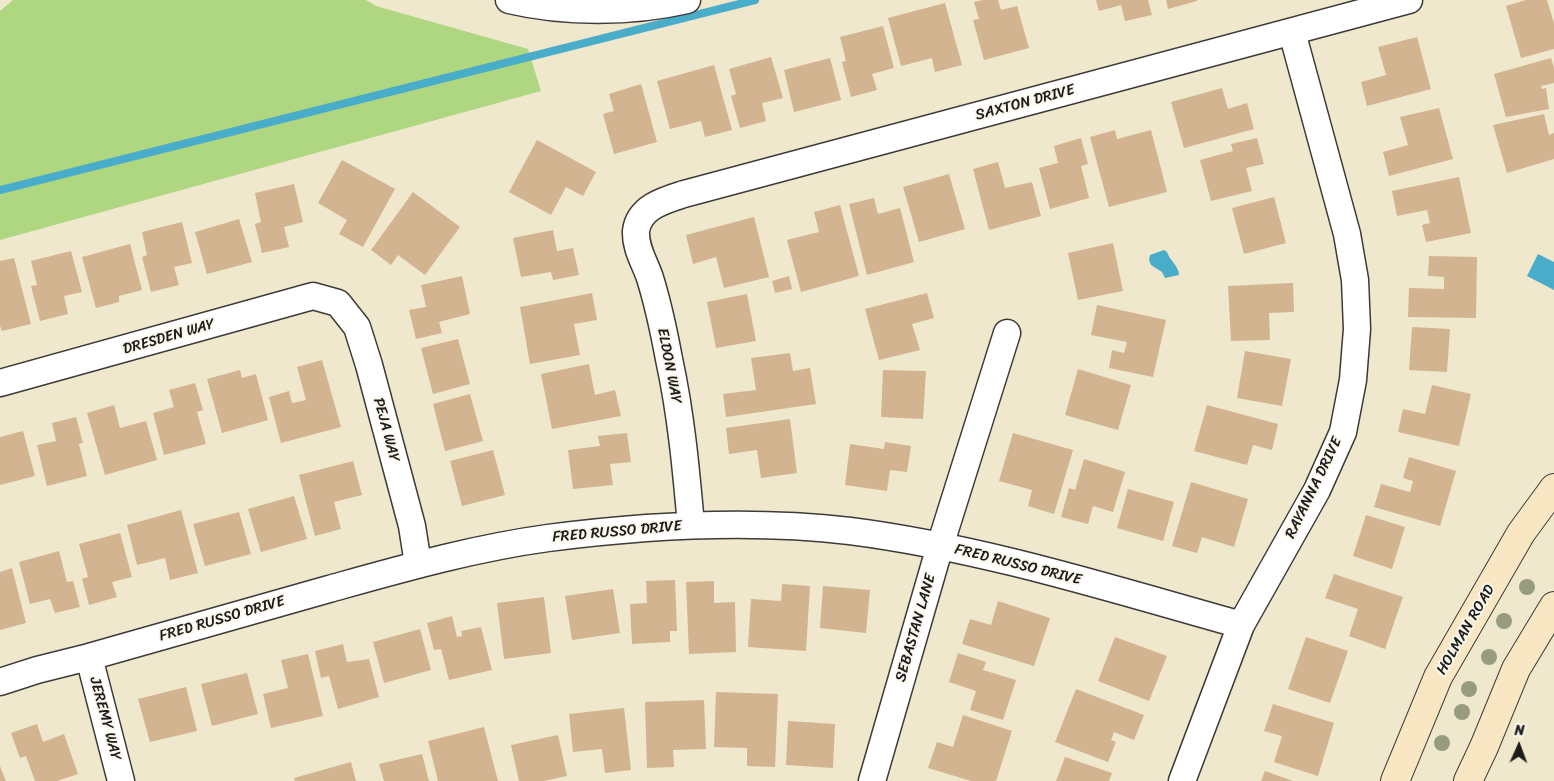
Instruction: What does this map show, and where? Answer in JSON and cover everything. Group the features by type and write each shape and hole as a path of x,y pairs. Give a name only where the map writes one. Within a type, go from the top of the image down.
{"main road":[{"name":"HOLMAN ROAD","path":"1395,781 1438,677 1521,534 1554,488"},
{"path":"1468,781 1516,669 1554,606"}],"street":[{"path":"510,0 570,8 622,8 686,0"},
{"name":"SAXTON DRIVE","path":"644,212 660,202 684,194 1409,0"},
{"name":"RAYANNA DRIVE","path":"1182,781 1241,625 1317,490 1342,432 1353,380 1357,328 1355,280 1348,243 1292,32"},
{"name":"ELDON WAY","path":"644,212 636,230 638,248 650,278 670,360 684,445 691,524"},
{"name":"DRESDEN WAY","path":"0,383 313,296 338,302"},
{"name":"PEJA WAY","path":"338,302 357,327 366,355 412,526 418,564"},
{"name":"SEBASTAN LANE","path":"872,781 940,546 1007,333"},
{"name":"FRED RUSSO DRIVE","path":"0,682 418,564 546,538 691,524 765,525 848,531 940,546 1025,565 1241,625"},
{"name":"JEREMY WAY","path":"89,657 122,781"}],"green space":[{"path":"13,0 366,0 376,6 528,49 541,91 0,240 0,11"}],"water":[{"path":"1164,250 1176,266 1179,275 1165,278 1162,272 1151,265 1150,255"},
{"path":"1538,254 1554,262 1554,290 1527,276"}],"building":[{"path":"998,0 1001,10 1017,6 1029,48 984,60 973,20 979,19 974,2"},
{"path":"1096,0 1148,0 1152,15 1125,21 1121,5 1099,11"},
{"path":"1166,0 1197,0 1197,1 1168,9"},
{"path":"1526,0 1547,0 1554,23 1554,49 1521,58 1506,6"},
{"path":"945,3 962,65 935,72 932,58 901,66 888,18"},
{"path":"883,26 894,68 872,74 877,90 851,97 842,62 846,61 840,37"},
{"path":"1417,37 1431,89 1367,106 1361,82 1386,75 1378,47"},
{"path":"771,57 783,98 762,103 766,121 740,128 731,96 736,94 729,69"},
{"path":"830,58 841,100 794,112 784,70"},
{"path":"1551,58 1554,68 1554,83 1541,86 1542,89 1546,88 1549,109 1506,117 1494,74"},
{"path":"714,65 732,130 705,137 701,121 670,129 657,81"},
{"path":"641,84 657,142 614,154 603,114 614,111 609,94"},
{"path":"1222,88 1228,109 1247,103 1254,129 1184,148 1171,102"},
{"path":"1439,108 1453,159 1389,176 1383,152 1408,145 1400,117"},
{"path":"1544,114 1549,135 1554,133 1554,159 1507,173 1493,125"},
{"path":"1115,130 1117,139 1151,130 1167,192 1109,207 1090,137"},
{"path":"1081,138 1088,164 1081,166 1089,198 1050,209 1039,168 1058,163 1054,146"},
{"path":"1257,138 1264,164 1246,168 1252,191 1211,201 1200,160 1233,151 1231,144"},
{"path":"537,140 596,172 583,196 566,187 551,215 509,192"},
{"path":"342,160 395,189 363,247 339,234 347,220 318,203"},
{"path":"998,162 1005,188 1032,182 1041,216 989,230 973,169"},
{"path":"949,174 965,229 919,242 903,187"},
{"path":"1459,177 1471,233 1426,242 1422,225 1430,223 1427,210 1397,216 1392,191"},
{"path":"294,184 303,222 284,227 289,247 262,253 255,224 261,222 255,193"},
{"path":"413,192 460,227 425,275 398,255 391,265 371,250"},
{"path":"1274,197 1286,243 1244,254 1232,208"},
{"path":"874,198 878,214 900,208 914,262 867,275 849,204"},
{"path":"840,205 859,276 801,292 787,240 819,232 814,212"},
{"path":"754,217 769,277 724,288 716,257 693,264 686,235"},
{"path":"239,219 252,262 207,274 195,232"},
{"path":"182,222 192,263 174,267 179,285 151,292 142,257 147,255 142,232"},
{"path":"553,230 557,251 573,248 579,275 553,280 551,272 521,277 513,238"},
{"path":"1113,243 1123,291 1078,300 1068,253"},
{"path":"130,244 142,290 119,296 119,302 96,308 82,257"},
{"path":"71,251 82,292 64,296 68,314 40,321 31,286 37,285 31,261"},
{"path":"1429,256 1477,257 1476,318 1408,317 1409,288 1444,289 1444,277 1428,276"},
{"path":"14,258 31,324 2,331 0,326 0,261"},
{"path":"462,276 470,314 439,322 442,333 416,339 409,310 426,307 421,285"},
{"path":"789,276 792,289 775,293 772,281"},
{"path":"1293,283 1294,312 1269,313 1270,340 1231,341 1228,286"},
{"path":"592,293 597,320 574,324 580,355 530,364 520,307"},
{"path":"927,293 934,318 912,324 920,350 879,360 865,309"},
{"path":"747,294 756,341 716,348 707,302"},
{"path":"1097,305 1166,320 1153,377 1109,368 1112,350 1124,353 1127,342 1091,335"},
{"path":"1412,327 1450,329 1447,372 1409,370"},
{"path":"458,339 470,384 433,394 421,348"},
{"path":"1245,351 1291,359 1282,406 1237,398"},
{"path":"790,353 793,371 810,368 816,404 726,417 723,394 756,390 751,358"},
{"path":"322,360 341,427 281,443 269,397 289,391 292,403 306,400 297,367"},
{"path":"589,364 595,395 615,390 621,416 552,429 541,374"},
{"path":"1078,369 1131,385 1118,430 1065,415"},
{"path":"240,370 242,378 256,374 268,420 222,433 207,379"},
{"path":"883,370 926,371 923,419 881,417"},
{"path":"195,383 203,410 197,412 206,444 164,455 153,413 174,407 169,390"},
{"path":"1432,385 1471,394 1459,446 1398,432 1403,409 1425,414"},
{"path":"470,394 483,441 445,451 433,404"},
{"path":"114,405 120,428 146,421 157,460 105,475 87,413"},
{"path":"1207,405 1278,424 1272,450 1253,445 1247,465 1194,451"},
{"path":"76,417 83,443 79,444 87,476 47,486 37,445 56,441 52,423"},
{"path":"790,419 797,473 761,478 757,450 729,454 726,428"},
{"path":"23,431 35,476 0,485 0,437"},
{"path":"627,433 631,462 610,464 613,485 573,489 568,450 600,446 598,436"},
{"path":"1013,433 1073,450 1054,514 1028,506 1032,490 999,481"},
{"path":"885,442 911,446 907,472 890,470 887,491 845,485 850,444 884,449"},
{"path":"493,450 505,495 462,506 450,461"},
{"path":"1409,457 1456,471 1440,526 1374,507 1381,484 1410,492 1413,481 1403,478"},
{"path":"1084,459 1125,472 1113,512 1093,506 1088,524 1061,517 1069,488 1075,490"},
{"path":"353,461 362,495 334,502 341,529 315,536 299,475"},
{"path":"1191,482 1248,499 1234,547 1202,537 1197,553 1172,546"},
{"path":"1128,489 1174,502 1163,541 1117,528"},
{"path":"294,496 307,539 261,552 248,509"},
{"path":"181,510 198,573 170,580 165,558 137,565 127,525"},
{"path":"239,512 251,554 205,566 193,524"},
{"path":"1366,515 1405,527 1392,569 1353,556"},
{"path":"120,533 132,577 112,582 117,597 89,605 82,579 88,577 79,544"},
{"path":"59,551 67,582 73,581 80,607 55,613 50,599 30,604 19,562"},
{"path":"12,568 26,623 0,630 0,572"},
{"path":"1334,574 1403,597 1385,649 1349,636 1358,609 1325,598"},
{"path":"675,580 677,631 670,631 670,642 632,644 630,604 647,603 646,581"},
{"path":"714,581 714,603 735,602 736,652 689,654 686,582"},
{"path":"782,584 810,586 806,651 748,647 751,599 781,601"},
{"path":"823,586 870,590 866,633 820,628"},
{"path":"613,589 620,633 572,640 565,596"},
{"path":"544,597 551,653 504,659 497,603"},
{"path":"998,601 1050,618 1034,666 962,644 970,619 991,625"},
{"path":"452,616 457,637 462,636 461,631 481,627 492,670 449,680 441,649 434,650 427,623"},
{"path":"420,629 431,670 384,683 373,642"},
{"path":"1115,637 1167,656 1149,701 1098,681"},
{"path":"1306,637 1348,651 1330,703 1288,689"},
{"path":"343,644 347,662 369,659 379,697 338,709 329,676 321,678 315,651"},
{"path":"958,653 986,662 983,670 1016,680 1003,720 970,710 976,691 949,682"},
{"path":"308,654 323,716 271,728 263,694 288,688 281,660"},
{"path":"247,673 258,714 212,726 201,684"},
{"path":"186,687 197,731 150,742 138,699"},
{"path":"1076,689 1144,715 1134,740 1114,732 1111,740 1116,742 1108,762 1055,742"},
{"path":"716,692 778,694 775,767 747,766 747,748 714,747"},
{"path":"704,700 706,749 673,750 674,767 647,768 645,702"},
{"path":"1273,704 1334,723 1318,776 1274,762 1282,736 1264,731"},
{"path":"624,708 631,770 605,773 602,749 573,752 569,714"},
{"path":"963,715 1012,731 996,781 971,781 928,768 937,742 953,747"},
{"path":"788,721 835,724 833,768 786,765"},
{"path":"37,724 43,742 64,734 78,774 57,781 35,781 26,756 20,758 11,733"},
{"path":"484,727 498,781 438,781 428,741"},
{"path":"558,735 567,776 544,781 519,781 511,745"},
{"path":"422,754 429,781 384,781 379,764"},
{"path":"1065,757 1112,773 1109,781 1056,781"},
{"path":"351,762 356,781 295,781 294,778"},
{"path":"0,766 6,781 0,781"},
{"path":"1265,771 1293,781 1261,781"}],"waterway":[{"path":"0,190 755,0"}]}
